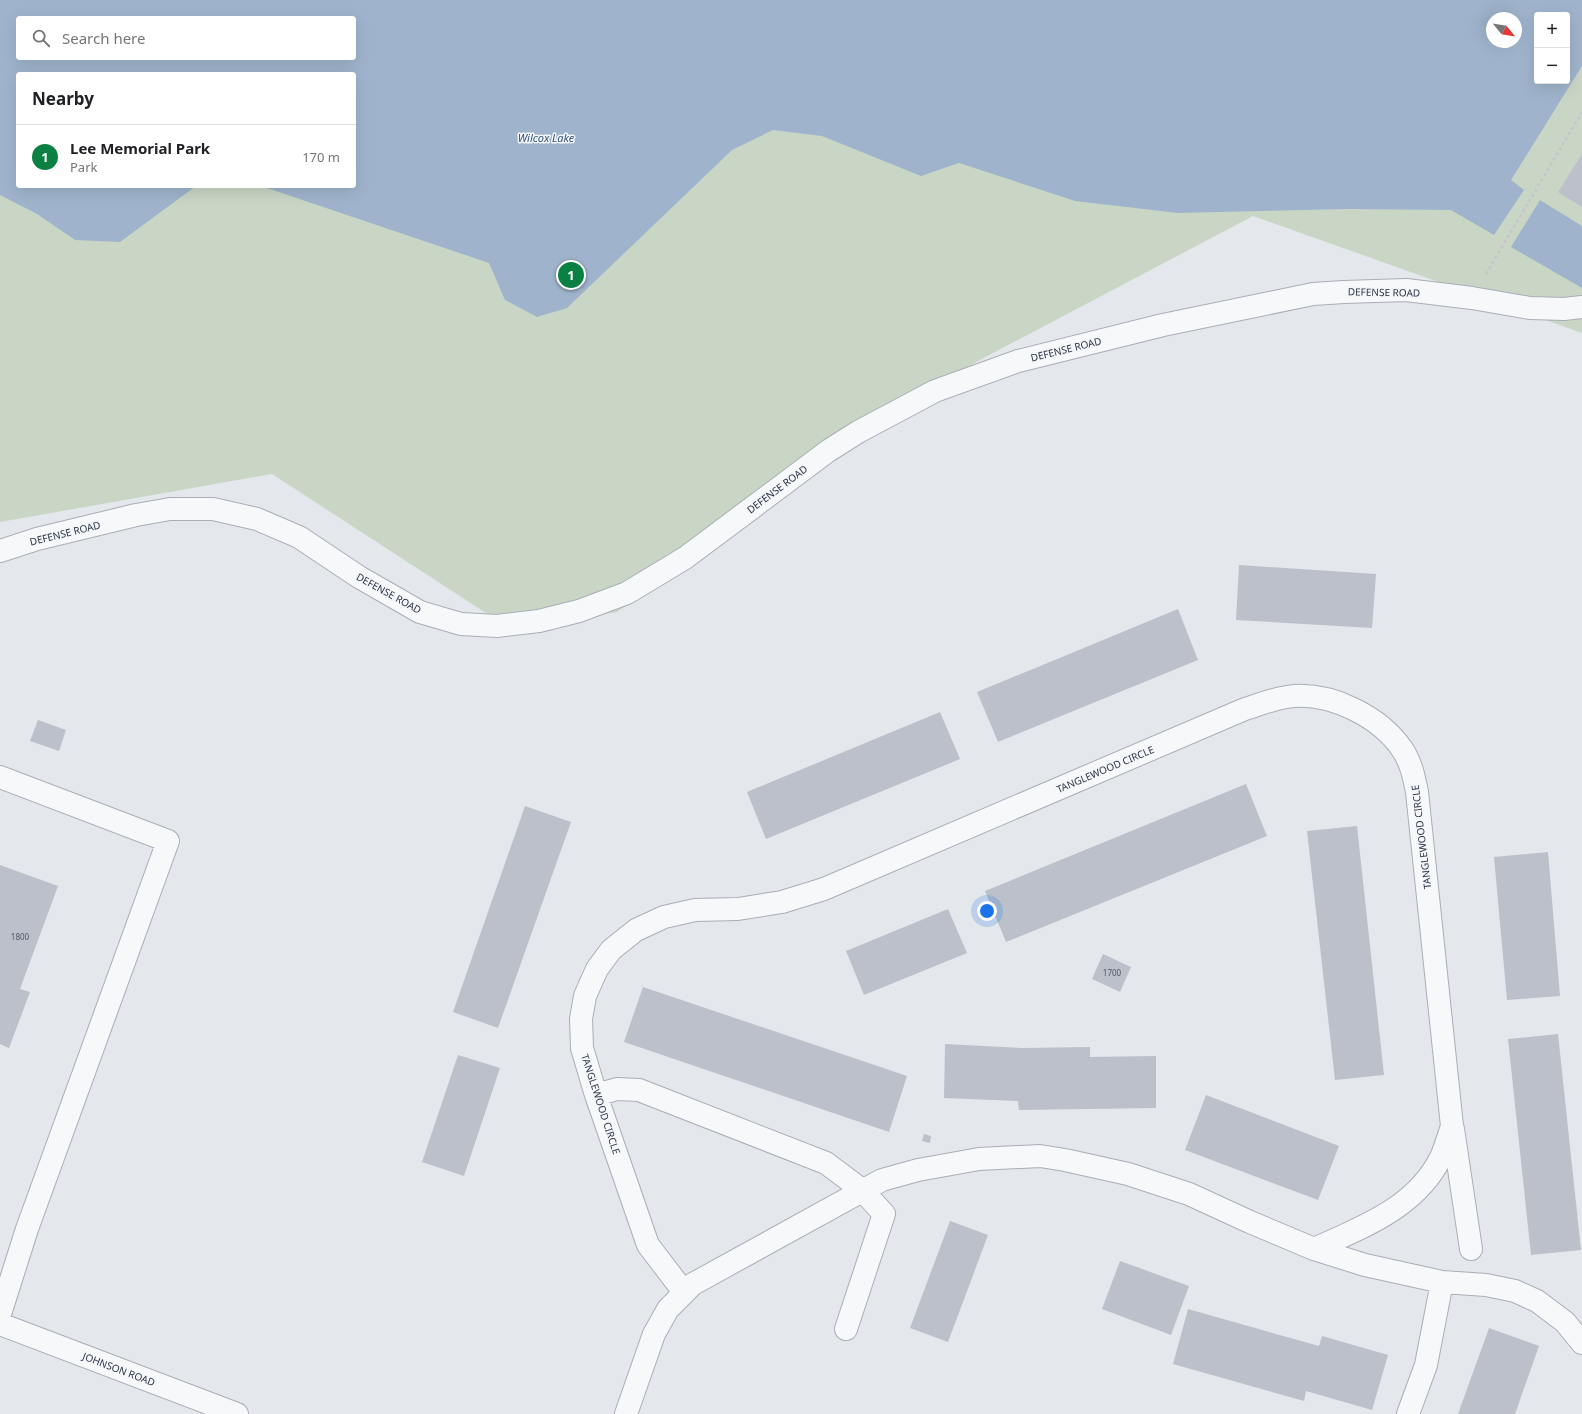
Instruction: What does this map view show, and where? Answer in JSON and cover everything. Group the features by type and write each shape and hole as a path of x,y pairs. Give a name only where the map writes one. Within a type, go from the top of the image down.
{"street":[{"name":"DEFENSE ROAD","path":"0,551 37,539 136,515 170,509 213,509 257,519 299,537 359,577 420,612 461,624 497,626 539,621 579,611 627,593 686,558 828,451 858,432 934,390 1018,361 1163,325 1313,294 1406,290 1472,298 1530,308 1564,309 1582,307"},
{"name":"TANGLEWOOD CIRCLE","path":"684,1292 648,1245 596,1095 582,1048 581,1019 585,996 597,969 611,950 636,930 664,917 695,910 738,909 782,902 824,889 1245,710 1272,700 1295,696 1324,698 1352,707 1381,726 1402,749 1413,772 1418,800 1452,1126 1442,1155 1425,1182 1403,1204 1376,1220 1314,1249"},
{"path":"0,777 168,841 28,1229 0,1314"},
{"path":"596,1095 617,1089 639,1090 826,1163 862,1190 884,1214 846,1329"},
{"path":"1452,1126 1471,1249"},
{"path":"626,1414 654,1334 668,1309 693,1284 882,1180 918,1170 979,1159 1040,1156 1066,1160 1135,1176 1189,1194 1314,1249 1365,1265 1442,1282 1486,1285 1515,1291 1537,1301 1565,1322 1582,1343"},
{"path":"1408,1414 1426,1365 1442,1282"},
{"name":"JOHNSON ROAD","path":"0,1324 237,1414"}],"path":[{"path":"1472,298 1582,112"}],"green space":[{"path":"0,0 1582,0 1582,333 1253,216 976,362 617,612 509,628 272,474 0,522"}],"water":[{"name":"Wilcox Lake","path":"0,0 1582,0 1582,66 1511,180 1524,190 1494,235 1451,210 1347,209 1178,213 1075,201 959,163 921,176 822,136 773,130 732,150 567,308 537,317 505,300 489,263 267,188 356,188 356,72 16,72 16,188 193,188 120,242 75,240 37,214 0,195"},
{"path":"1540,200 1582,226 1582,288 1511,247"}],"building":[{"path":"1582,154 1582,207 1558,192"},
{"path":"1239,565 1376,574 1372,628 1236,620"},
{"path":"1178,609 1198,660 998,742 977,692"},
{"path":"940,712 960,759 766,839 747,792"},
{"path":"38,720 66,730 59,751 30,741"},
{"path":"1246,784 1267,836 1006,942 985,891"},
{"path":"525,806 571,822 498,1028 453,1012"},
{"path":"1357,826 1384,1075 1335,1080 1307,831"},
{"path":"1548,852 1560,996 1507,1000 1494,857"},
{"path":"0,865 58,886 20,989 30,992 9,1048 0,1044"},
{"path":"948,909 967,953 864,995 846,951"},
{"path":"1103,954 1131,967 1120,992 1092,979"},
{"path":"643,987 907,1076 889,1132 624,1042"},
{"path":"1558,1034 1581,1250 1531,1255 1508,1039"},
{"path":"945,1044 1021,1048 1090,1047 1090,1057 1156,1056 1156,1108 1019,1110 1018,1101 944,1098"},
{"path":"458,1055 500,1068 464,1176 422,1162"},
{"path":"1206,1095 1339,1146 1318,1200 1185,1150"},
{"path":"924,1134 931,1136 930,1143 922,1141"},
{"path":"950,1221 988,1235 948,1342 910,1328"},
{"path":"1120,1261 1189,1286 1171,1335 1102,1309"},
{"path":"1188,1309 1319,1346 1322,1336 1388,1355 1372,1410 1306,1391 1304,1401 1173,1364"},
{"path":"1489,1328 1539,1346 1515,1414 1458,1414"}],"place":[{"name":"Lee Memorial Park","path":"571,275"}]}
